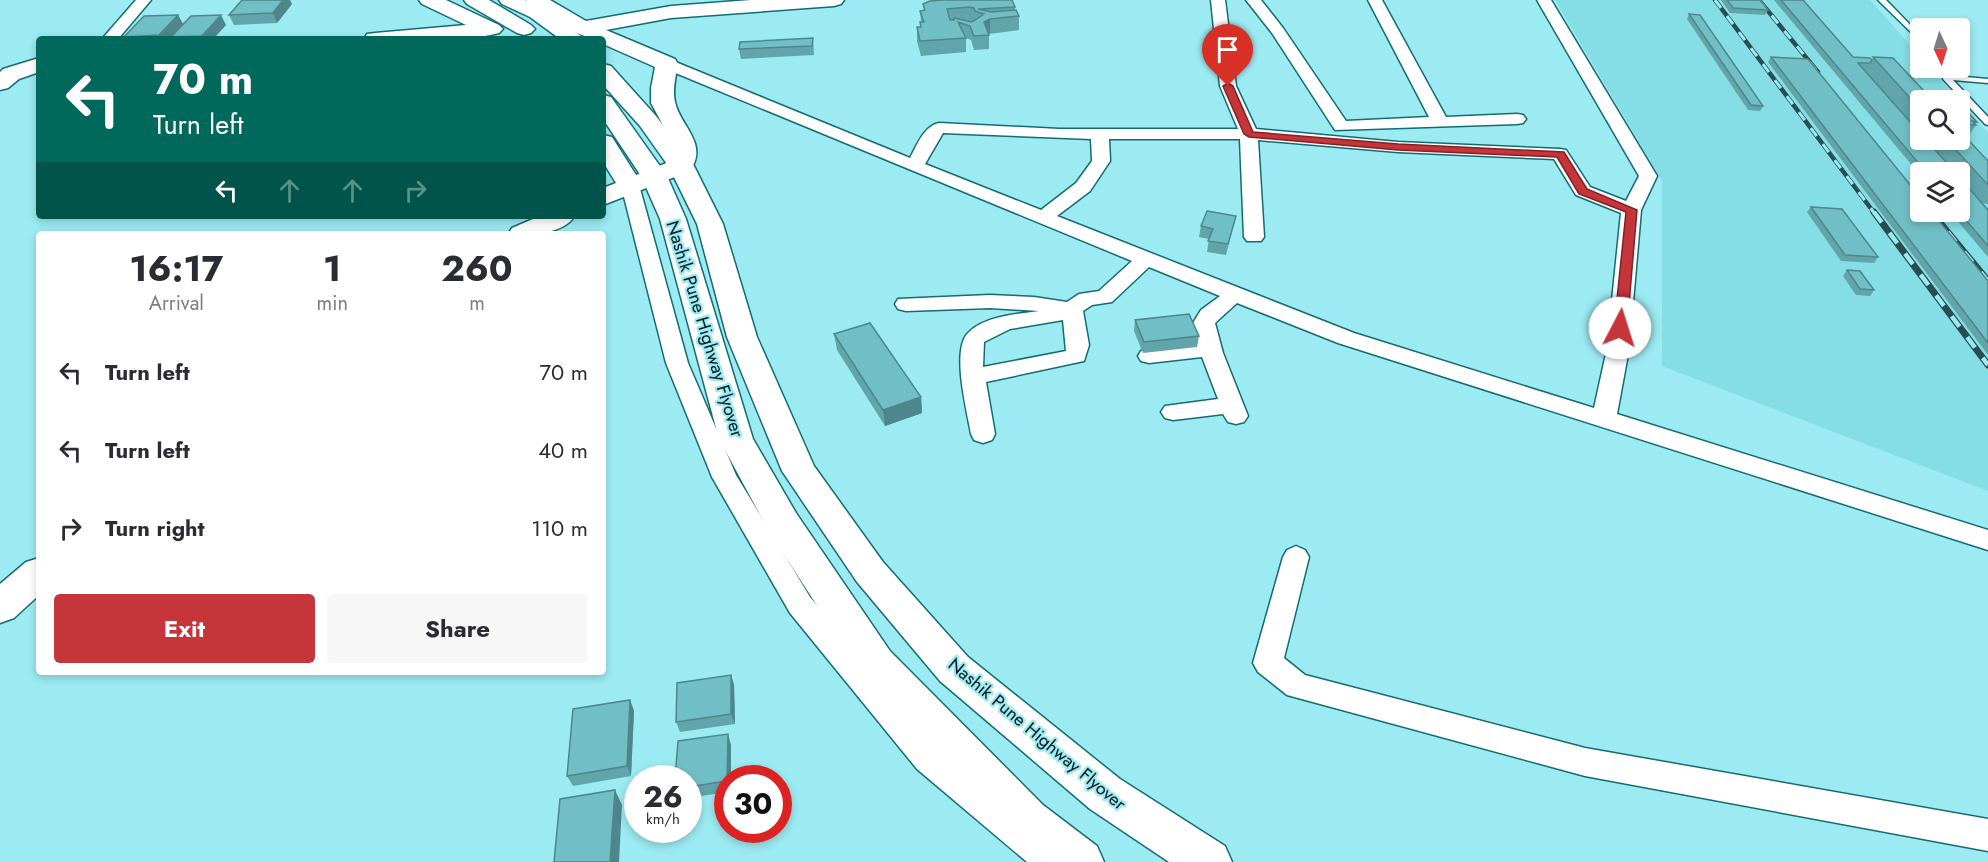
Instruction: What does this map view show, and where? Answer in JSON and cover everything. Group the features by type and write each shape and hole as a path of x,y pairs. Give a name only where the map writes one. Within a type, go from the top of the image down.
{"main road":[{"path":"429,0 498,34"},
{"path":"474,0 513,21 534,36"},
{"path":"509,0 574,32 671,12 834,0"},
{"path":"536,0 574,32"},
{"path":"449,36 498,34"},
{"path":"606,43 668,64 662,88 663,102 684,142 655,176 606,196"},
{"path":"0,83 11,74 36,66"},
{"path":"606,74 648,121 655,176"},
{"path":"606,106 655,176"},
{"path":"606,146 614,155 655,176"},
{"name":"Nashik Pune Highway Flyover","path":"655,176 673,219 736,439 783,523 876,663 1027,820 1081,862"},
{"name":"Nashik Pune Highway Flyover","path":"655,176 710,224 742,337 800,471 870,572 954,669 1105,794 1209,862"},
{"path":"529,231 555,219"},
{"path":"0,607 36,576"}],"street":[{"path":"113,36 144,0"},
{"path":"1218,0 1228,86 1249,134 1254,237"},
{"path":"1253,0 1278,31 1341,126 1517,119"},
{"path":"1375,0 1440,122"},
{"path":"1544,0 1648,176 1631,210 1618,349 1604,418"},
{"path":"668,64 914,166 1346,338 1988,540"},
{"path":"914,166 932,135 939,128 1100,134 1249,134 1398,147 1560,154 1583,191 1631,210"},
{"path":"1044,218 1083,187 1101,161 1100,134"},
{"path":"655,176 677,363 724,477 800,605 928,759 1052,862"},
{"path":"983,434 974,377 972,343 980,335 1006,323 1066,314 1086,298 1104,297 1111,294 1146,259"},
{"path":"1173,412 1234,411 1210,349 1204,323 1218,306 1235,294"},
{"path":"906,304 1045,304 1072,310"},
{"path":"974,377 1076,356 1078,345 1072,310"},
{"path":"1149,356 1210,349"},
{"path":"1296,557 1268,663 1297,686 1585,762 1988,835"}],"lane":[{"path":"1882,0 1910,29"},
{"path":"1988,81 1946,77 1988,122"}],"shaded area":[{"path":"1555,0 1870,0 1910,45 1910,78 1939,78 1950,90 1910,90 1910,150 1970,150 1970,113 1988,133 1988,491 1662,366 1662,181"}],"building":[{"path":"242,0 283,0 273,13 229,15"},
{"path":"1012,0 1015,7 978,9 991,12 1016,10 1019,16 990,19 984,22 989,35 974,36 970,26 958,22 966,38 920,41 917,27 921,27 920,22 924,22 920,11 925,10 923,4 930,1","holes":["974,8 975,11 984,14 972,22 954,18 950,20 947,9"]},
{"path":"1727,0 1760,0 1768,10 1733,8"},
{"path":"1781,0 1803,0 1853,57 1872,60 1870,63 1858,63 1910,122 1910,150 1935,150 1946,162 1918,162"},
{"path":"1689,14 1700,15 1763,106 1751,105"},
{"path":"178,15 159,35 125,36 144,16"},
{"path":"221,15 202,36 172,36 191,16"},
{"path":"813,38 812,46 739,49 740,42"},
{"path":"1771,57 1808,59 1910,185 1910,222 1940,222 1988,281 1988,343"},
{"path":"1873,57 1893,58 1923,90 1910,90 1910,98"},
{"path":"1970,115 1977,122 1972,121 1976,125 1970,125"},
{"path":"1970,142 1988,161 1988,185 1970,165 1970,162 1967,162 1956,150 1970,150"},
{"path":"1970,190 1988,210 1988,246 1968,222 1970,222"},
{"path":"1811,207 1842,209 1878,257 1845,255"},
{"path":"1207,211 1236,216 1228,244 1208,241 1213,229 1201,226"},
{"path":"1847,270 1860,271 1874,290 1860,289"},
{"path":"1189,314 1199,336 1144,342 1135,320"},
{"path":"870,323 921,397 883,410 834,334"},
{"path":"731,675 731,714 676,722 677,683"},
{"path":"630,700 627,765 567,776 573,709"},
{"path":"728,734 727,765 714,765 714,783 702,785 702,765 676,765 678,741"},
{"path":"615,790 610,862 554,862 560,799"}],"railway":[{"path":"1715,0 1875,214"},
{"path":"1759,0 1818,72"},
{"path":"1874,212 1988,365"},
{"path":"1939,222 1988,281"}],"route":[{"path":"1228,86 1249,134 1398,147 1560,154 1583,191 1631,210 1620,328"}]}
